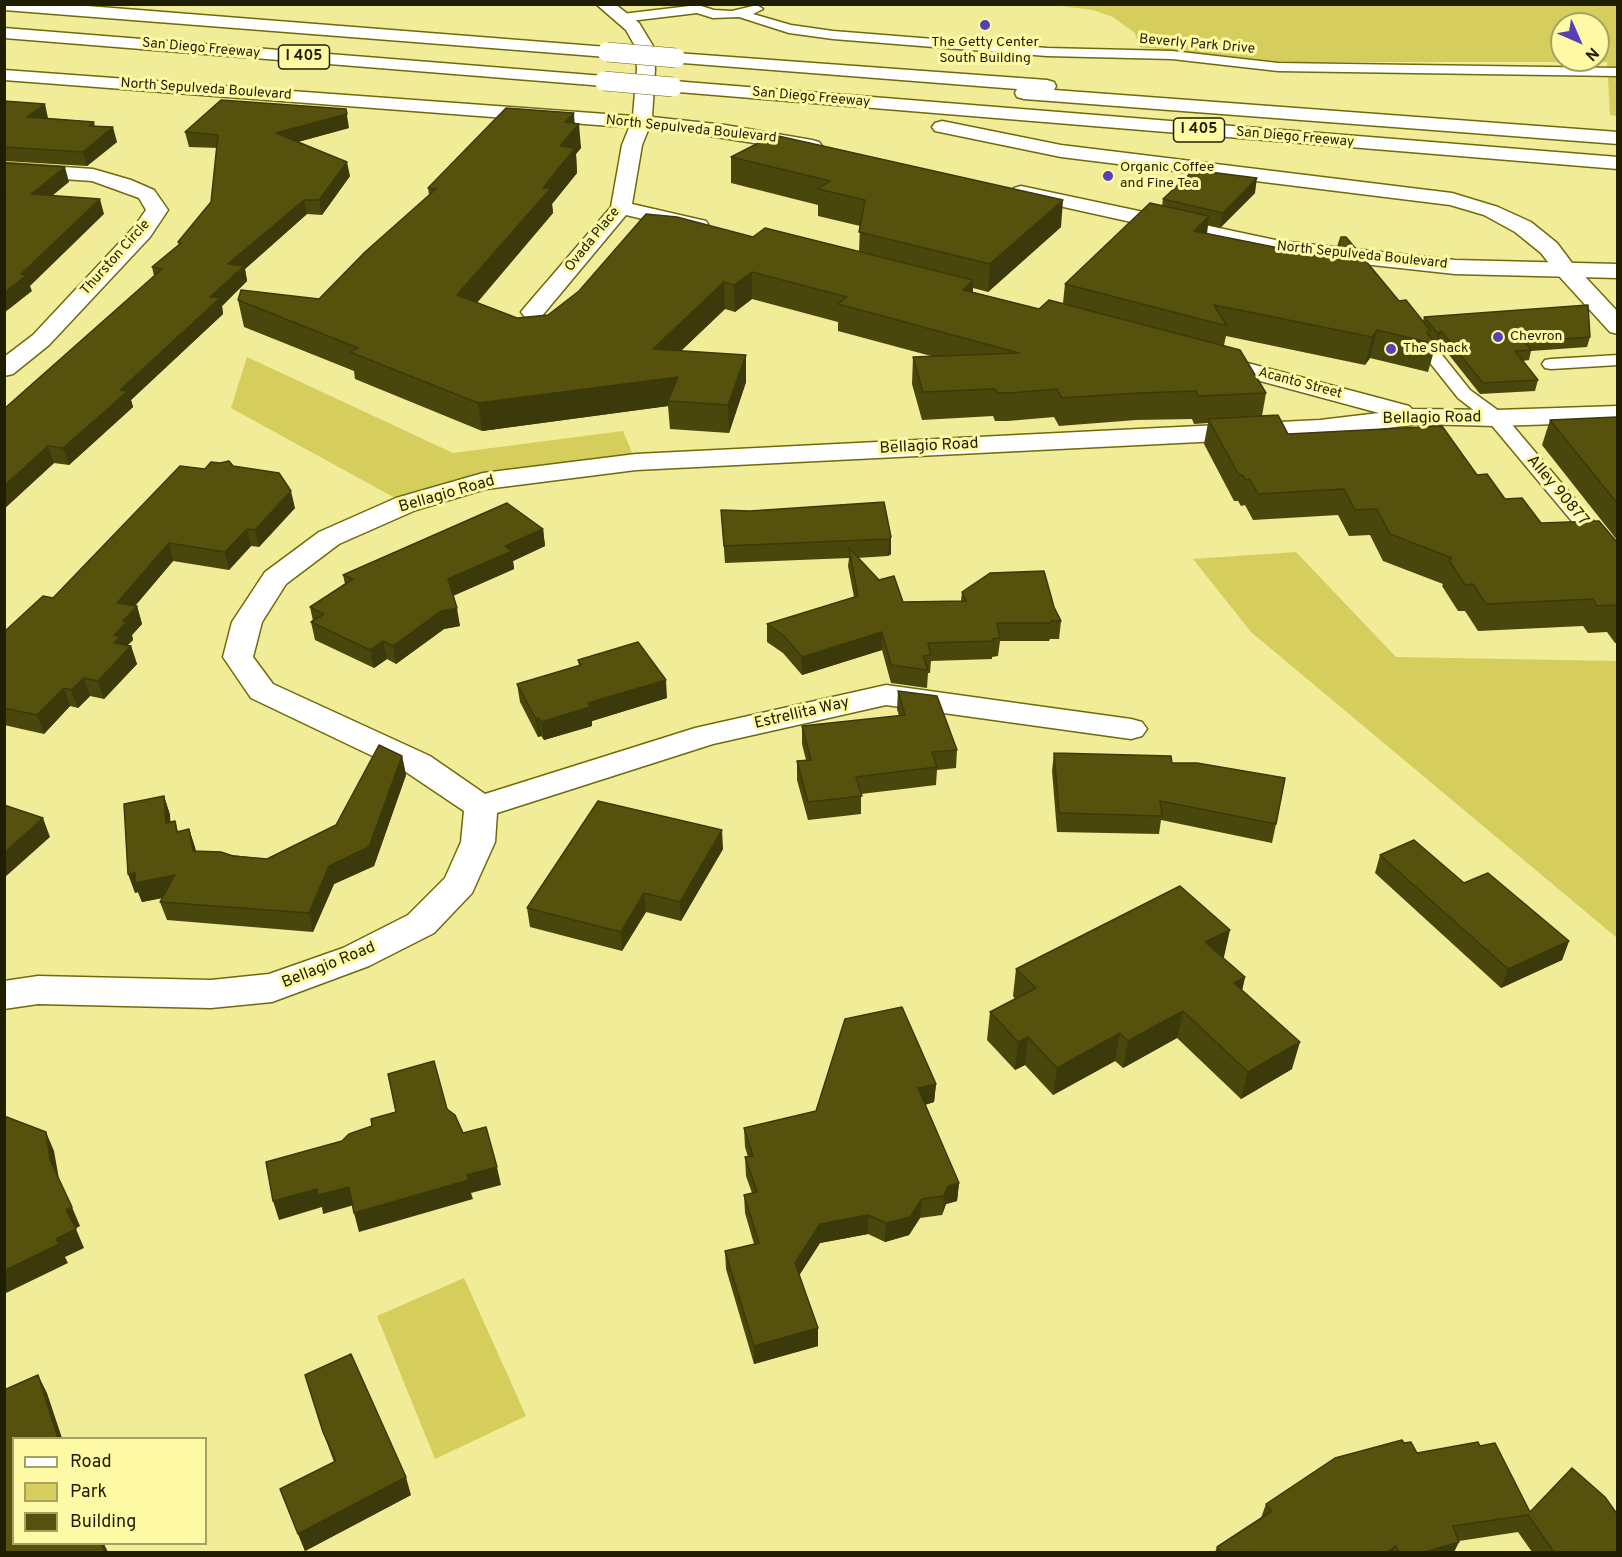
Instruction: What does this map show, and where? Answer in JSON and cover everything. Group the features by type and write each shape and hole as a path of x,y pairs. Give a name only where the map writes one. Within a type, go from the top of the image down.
{"main road":[{"path":"198,4 452,40"},
{"name":"Ovada Place","path":"533,312 621,208 632,145 644,112 646,69 644,46 633,27 603,4"},
{"name":"San Diego Freeway","path":"4,5 452,40 607,57"},
{"path":"4,14 676,62 1617,138"},
{"name":"San Diego Freeway","path":"4,33 1617,163"},
{"name":"San Diego Freeway","path":"676,62 1617,129"},
{"name":"North Sepulveda Boulevard","path":"4,75 725,130 837,150"},
{"path":"781,96 1061,151 1452,199 1491,211 1523,227 1549,248 1617,327"},
{"name":"Thurston Circle","path":"4,169 93,175 147,194 158,210 142,232 41,340 4,369"},
{"name":"North Sepulveda Boulevard","path":"1007,189 1371,268 1455,267 1617,271"},
{"path":"621,208 723,232"},
{"name":"Acanto Street","path":"1191,355 1420,416"},
{"name":"Bellagio Road","path":"4,995 38,990 211,994 273,988 356,957 421,924 460,884 478,843 481,807 418,764 262,691 238,657 247,622 275,578 328,538 406,504 483,482 636,462 1320,428 1420,416 1496,418 1617,414"},
{"name":"Estrellita Way","path":"481,807 706,735 886,695 1131,729"}],"lane":[{"path":"622,18 697,7 713,14 742,14 756,9 760,4"},
{"name":"Beverly Park Drive","path":"742,14 789,29 833,36 1047,52 1172,55 1278,67 1617,72"},
{"name":"Alley 90877","path":"1406,321 1464,394 1496,418 1617,564"},
{"path":"1551,364 1617,360"}],"green space":[{"path":"1053,5 1617,5 1617,116 1610,115 1608,72 1610,72 1610,12 1550,12 1550,62 1276,62 1139,47 1135,33 1113,17 1093,10"},
{"path":"247,357 453,453 623,431 636,462 483,481 406,504 231,408"},
{"path":"1296,552 1396,657 1617,661 1617,938 1251,632 1193,559"},
{"path":"464,1278 526,1416 435,1459 377,1316"}],"building":[{"path":"221,100 346,109 347,114 276,133 347,162 319,200 304,200 228,264 244,266 210,297 220,298 120,390 128,391 63,448 48,446 4,486 4,409 162,269 152,267 181,243 178,242 211,202 218,135 185,132"},
{"path":"4,101 45,104 27,117 94,122 89,126 113,127 83,152 4,147"},
{"path":"506,108 574,113 565,122 579,124 560,146 575,148 543,188 551,188 457,295 517,318 548,315 579,291 646,214 677,217 753,237 765,228 973,280 963,290 1039,309 1049,300 1240,350 1266,393 1198,396 1196,391 1062,398 1057,389 1010,393 997,393 995,389 923,392 913,357 1019,353 838,304 847,297 752,272 734,285 724,282 653,349 746,355 728,405 668,401 678,377 478,403 350,352 358,348 238,300 241,290 319,299 365,252 436,189 428,188"},
{"path":"774,135 1063,200 990,264 859,232 865,200 818,189 830,181 731,157"},
{"path":"4,163 65,167 31,194 100,199 21,274 27,275 4,293 4,196 6,194 4,194"},
{"path":"1194,170 1257,178 1223,213 1163,199"},
{"path":"1150,203 1209,216 1194,231 1334,259 1341,237 1346,237 1399,301 1406,300 1430,330 1427,333 1436,344 1377,330 1372,337 1214,305 1227,326 1065,284"},
{"path":"1588,305 1590,337 1524,342 1532,350 1515,351 1538,380 1483,383 1441,331 1438,334 1424,317"},
{"path":"1278,415 1288,434 1442,426 1477,475 1487,474 1505,499 1522,498 1541,523 1599,521 1617,542 1617,605 1597,606 1593,599 1486,604 1473,584 1465,585 1449,560 1452,558 1390,534 1377,509 1355,510 1344,489 1258,494 1250,479 1245,480 1243,475 1239,475 1208,419"},
{"path":"1617,417 1617,503 1550,420"},
{"path":"229,461 233,466 279,473 291,491 255,530 247,529 225,552 169,543 117,603 137,606 123,621 127,622 114,635 120,637 114,643 131,646 98,681 84,678 71,690 64,688 37,715 4,708 4,632 43,596 53,598 180,466 205,469 211,462"},
{"path":"884,502 891,537 889,539 724,546 721,510 750,511"},
{"path":"507,503 543,529 505,546 512,551 448,579 457,608 441,611 393,646 383,641 370,650 311,622 324,614 310,607 353,579 343,575"},
{"path":"849,548 879,580 894,576 903,602 966,601 962,592 990,573 1044,571 1054,607 1061,621 997,623 1000,638 993,639 993,641 928,643 931,655 923,656 928,670 891,665 882,632 802,657 783,635 767,624 858,596"},
{"path":"638,642 666,680 588,703 590,707 541,722 539,718 536,719 517,684 581,665 578,660"},
{"path":"898,691 937,696 957,750 932,752 937,767 856,777 862,796 808,802 797,761 811,760 802,726 905,715"},
{"path":"379,745 402,756 369,847 329,866 309,913 160,902 175,875 135,883 135,873 128,874 124,804 164,796 166,823 175,821 177,832 189,829 193,851 221,852 233,856 267,859 336,825"},
{"path":"1054,753 1171,756 1172,763 1197,763 1285,778 1276,824 1160,801 1162,816 1059,813"},
{"path":"598,801 722,830 680,902 644,893 621,932 527,908"},
{"path":"4,805 43,818 4,853"},
{"path":"1414,840 1464,883 1488,873 1569,941 1508,969 1380,855"},
{"path":"1180,886 1230,930 1205,942 1245,977 1234,983 1300,1042 1248,1072 1183,1011 1128,1041 1120,1033 1057,1068 1028,1037 1018,1042 990,1012 1036,988 1016,969"},
{"path":"902,1007 936,1084 918,1088 959,1183 948,1186 944,1196 922,1199 910,1217 886,1223 868,1215 820,1224 795,1263 818,1328 754,1346 725,1251 759,1243 744,1195 757,1192 745,1157 753,1156 744,1128 816,1111 845,1019"},
{"path":"434,1061 447,1109 455,1115 463,1133 486,1127 497,1167 467,1175 469,1180 354,1213 349,1187 318,1195 317,1189 273,1201 266,1162 342,1141 349,1134 372,1126 371,1119 396,1112 388,1074"},
{"path":"4,1116 46,1132 50,1160 72,1207 66,1210 76,1229 56,1239 59,1244 4,1271"},
{"path":"351,1354 406,1477 298,1534 280,1489 336,1461 323,1432 305,1375"},
{"path":"38,1375 58,1437 12,1437 12,1545 102,1545 105,1552 4,1552 4,1390"},
{"path":"1402,1440 1404,1443 1411,1442 1417,1453 1478,1442 1480,1446 1495,1443 1530,1512 1572,1468 1605,1497 1617,1514 1617,1552 1554,1552 1528,1515 1453,1526 1459,1542 1425,1552 1399,1552 1396,1546 1387,1552 1221,1552 1217,1547 1272,1511 1266,1504 1335,1458"}],"place":[{"name":"The Getty Center South Building","path":"985,25"},
{"name":"Organic Coffee and Fine Tea","path":"1108,176"},
{"name":"Chevron","path":"1498,337"},
{"name":"The Shack","path":"1391,349"}]}
